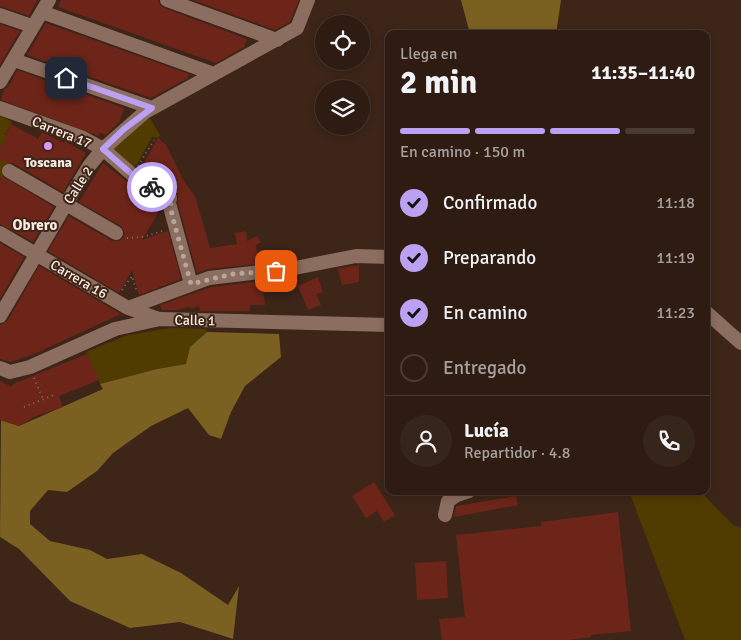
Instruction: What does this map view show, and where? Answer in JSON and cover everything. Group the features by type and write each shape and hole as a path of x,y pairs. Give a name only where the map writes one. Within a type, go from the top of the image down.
{"street":[{"path":"167,0 277,40"},
{"name":"Calle 2","path":"0,316 89,166 103,149 124,129 152,108 297,28 301,22 308,0"},
{"path":"0,82 45,6 214,74"},
{"path":"0,15 32,26"},
{"path":"14,60 152,108"},
{"name":"Carrera 17","path":"0,108 82,137 103,149 133,175 170,198 171,211 191,284"},
{"path":"9,171 116,232"},
{"name":"Carrera 16","path":"0,233 160,319"},
{"name":"Calle 1","path":"128,303 232,274 295,268 356,256 385,257"},
{"path":"710,316 741,343"},
{"name":"Calle 1","path":"5,370 30,367 115,329 160,319 385,325"},
{"path":"445,515 448,501 457,495"}],"path":[{"path":"133,175 154,140"},
{"path":"116,232 120,237 132,239 159,232"},
{"path":"128,303 132,276 128,303"},
{"path":"30,367 42,399"},
{"path":"24,407 56,394"}],"shaded area":[{"path":"461,0 561,0 557,30 469,30"},
{"path":"0,115 12,122 5,134 21,144 0,180"},
{"path":"148,115 160,135 158,138 152,137 135,168 113,154 113,147"},
{"path":"170,328 206,329 207,332 190,347 186,364 157,369 100,384 86,352 128,335"},
{"path":"207,332 279,334 281,357 245,386 231,412 221,439 209,435 188,408 151,426 113,453 97,471 67,492 48,490 30,511 30,524 50,541 90,550 107,559 142,554 181,573 228,605 239,586 233,639 180,622 130,628 70,601 19,549 0,537 1,420 19,426 103,389 100,384 157,369 186,364 190,347"},
{"path":"631,495 704,495 733,525 741,528 741,640 685,640"}],"building":[{"path":"0,0 37,0 29,16 0,6"},
{"path":"61,0 158,0 164,8 247,39 244,47 216,63 58,7"},
{"path":"193,0 299,0 290,22 275,30"},
{"path":"46,23 189,74 188,78 151,98 27,55"},
{"path":"0,24 20,31 0,65"},
{"path":"17,70 124,108 120,121 106,135 100,133 99,136 1,100 4,90 10,84"},
{"path":"11,124 38,139 42,132 64,143 65,141 86,153 63,192 13,163 6,163 0,159 0,148 8,135 6,134"},
{"path":"158,138 166,145 185,183 195,196 210,248 237,244 235,233 246,231 247,241 257,236 261,242 256,245 258,264 208,269 197,273 178,203 178,194 140,170"},
{"path":"103,163 130,184 160,202 161,208 142,240 168,231 181,279 139,295 132,270 119,293 48,251 69,216 112,241 120,241 123,238 125,233 121,226 79,202"},
{"path":"2,176 54,207 33,242 0,224 0,180"},
{"path":"0,243 24,257 0,299"},
{"path":"359,265 359,282 342,285 338,269"},
{"path":"39,266 121,314 32,355 10,362 0,359 0,325 8,320"},
{"path":"318,277 323,292 316,294 321,305 308,310 298,286"},
{"path":"262,281 265,305 250,305 250,311 200,311 199,306 190,309 190,307 177,310 162,310 160,305 211,287"},
{"path":"87,354 99,380 59,396 63,407 34,417 19,426 0,420 0,381 12,387 13,384"},
{"path":"374,482 395,515 384,522 377,511 366,518 352,496"},
{"path":"516,496 518,505 454,517 456,506"},
{"path":"618,512 631,631 591,635 591,637 569,640 442,640 439,619 465,617 456,535 541,526 541,522"},
{"path":"446,561 448,598 417,600 415,563"}],"way so far":[{"path":"152,187 170,198 169,203 191,284 209,278 232,274 276,271"}],"place":[{"name":"Toscana","path":"48,146"}],"district":[{"name":"Obrero","path":"35,225"}],"route":[{"path":"66,78 152,108 124,129 103,149 135,177 152,187"}]}
